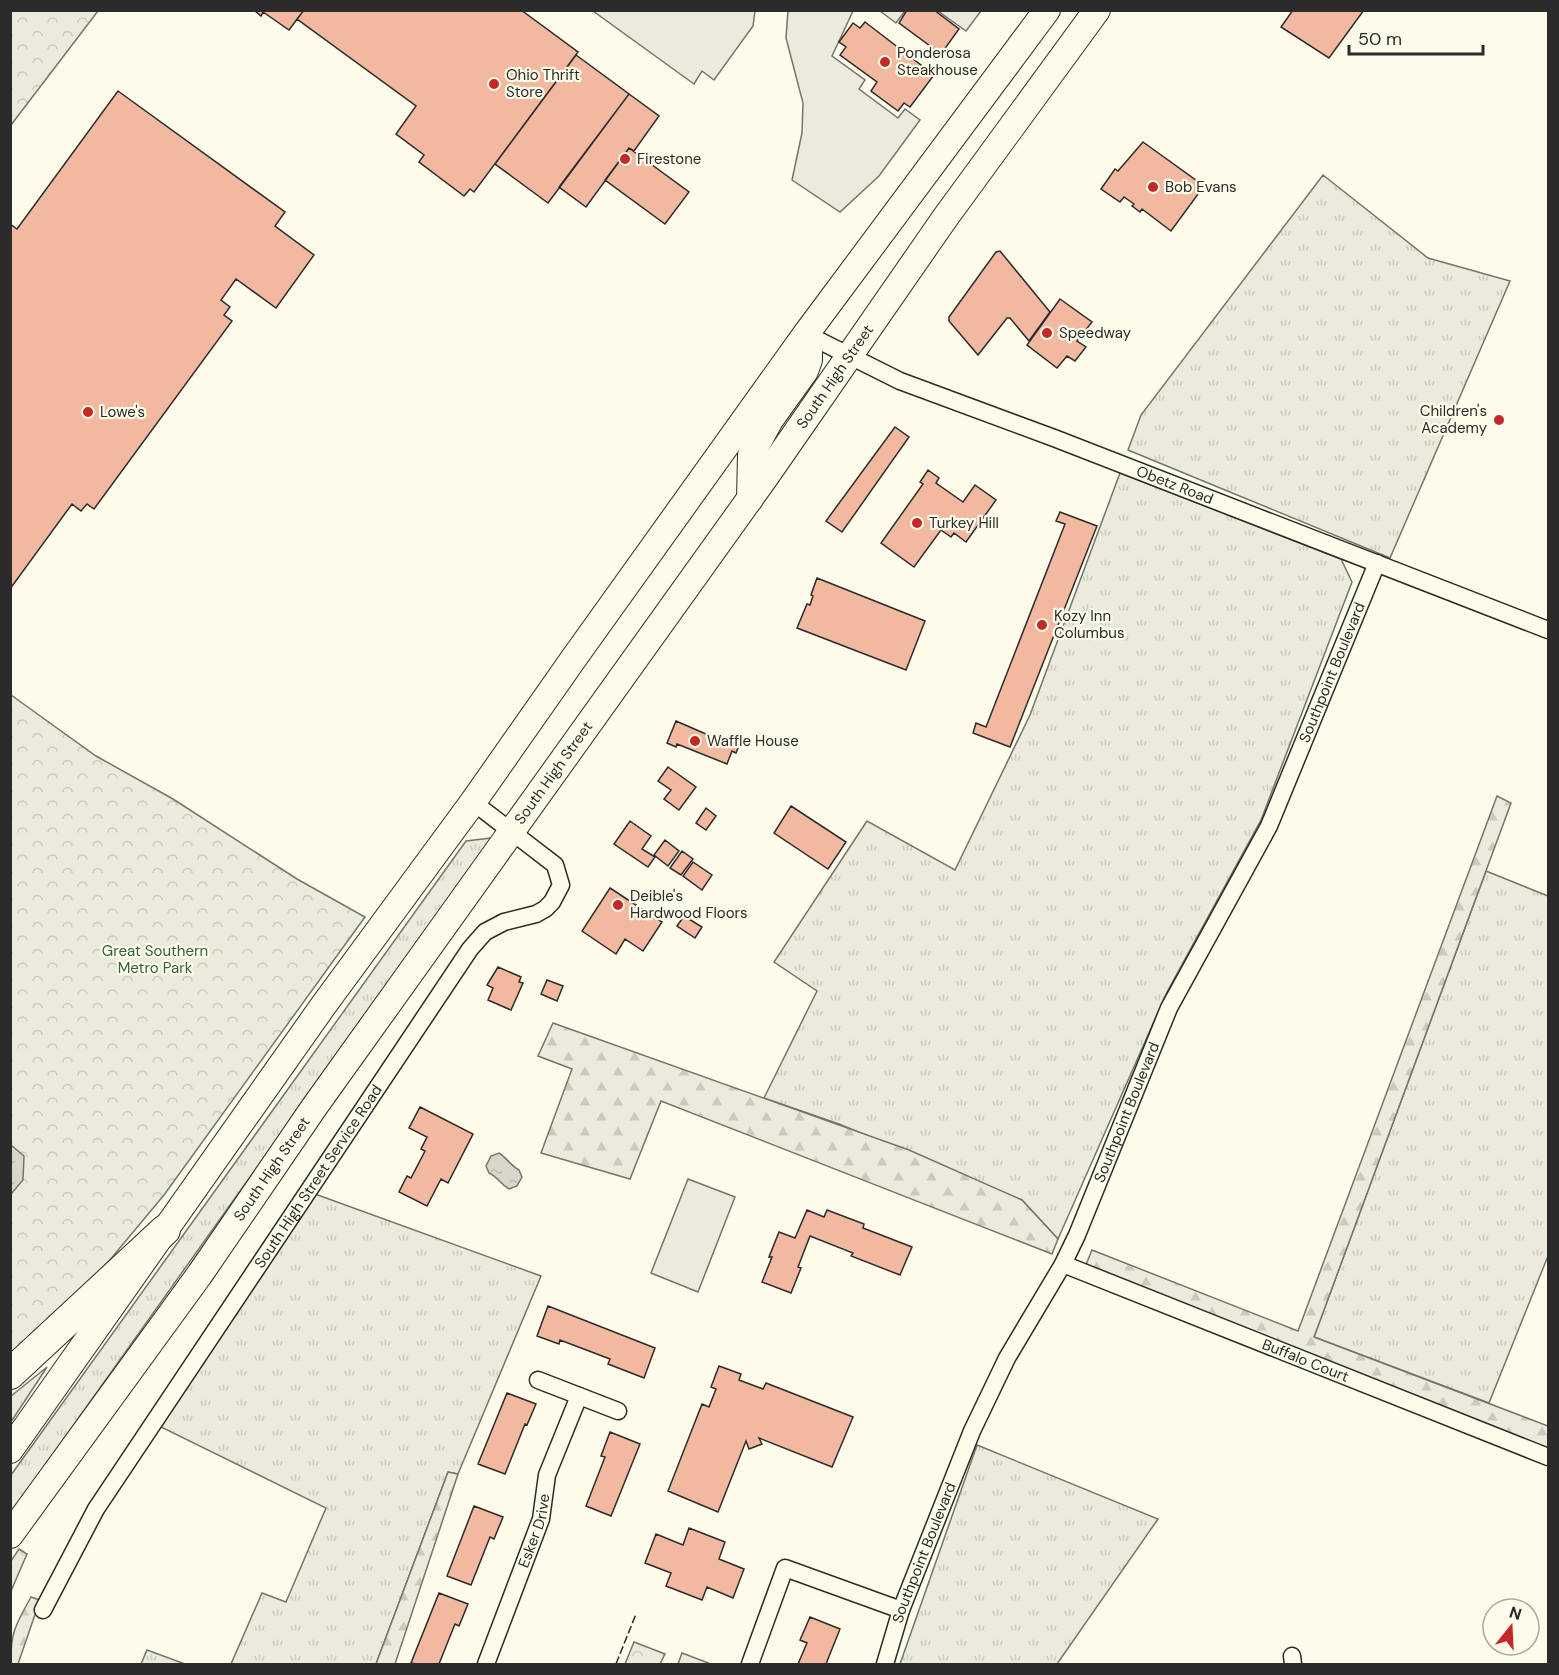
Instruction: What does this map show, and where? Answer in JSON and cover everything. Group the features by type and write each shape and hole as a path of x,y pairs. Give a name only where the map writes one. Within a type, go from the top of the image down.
{"highway":[{"path":"10,1374 165,1230"}],"main road":[{"path":"10,1450 323,1006 473,802 580,648 806,334 1047,10"},
{"name":"South High Street","path":"10,1535 200,1274 315,1106 750,499 945,218 1097,10"},
{"path":"750,499 751,455 771,420 805,371 809,360 806,334"}],"street":[{"name":"Obetz Road","path":"806,334 900,381 1548,630"},
{"name":"Southpoint Boulevard","path":"885,1665 901,1610 972,1431 1007,1358 1063,1264 1077,1235 1169,1008 1269,826 1377,563"},
{"name":"South High Street Service Road","path":"43,1610 96,1509 470,949 484,932 504,922 536,914 552,902 561,885 555,865 473,802"},
{"name":"Buffalo Court","path":"1063,1264 1548,1457"},
{"path":"538,1380 618,1411"},
{"name":"Esker Drive","path":"486,1665 542,1519 547,1475 579,1396"},
{"path":"750,1665 785,1568 901,1610"}],"green space":[{"path":"10,11 98,11 11,125"},
{"path":"1323,175 1428,258 1510,281 1390,558 1128,450 1141,415"},
{"path":"1120,473 1341,559 1352,582 1261,820 1167,992 1058,1239 1022,1200 839,1124 764,1098 817,991 774,962 867,821 955,870 1030,715"},
{"name":"Great Southern Metro Park","path":"11,695 96,756 173,799 297,879 365,917 164,1195 109,1261 11,1362"},
{"path":"1497,796 1511,803 1314,1337 1548,1426 1548,1449 1085,1267 1092,1250 1298,1331"},
{"path":"491,838 11,1513 11,1475 466,841"},
{"path":"1486,871 1548,896 1548,1256 1489,1403 1314,1337"},
{"path":"553,1023 909,1150 1022,1200 1058,1239 1052,1254 661,1101 630,1179 541,1153 572,1069 538,1056"},
{"path":"688,1179 735,1197 698,1292 651,1273"},
{"path":"315,1194 541,1276 458,1474 448,1472 376,1664 231,1664 262,1593 286,1602 326,1508 159,1426"},
{"path":"47,1367 11,1422 11,1396"},
{"path":"977,1445 1158,1519 1057,1664 900,1664"},
{"path":"448,1472 458,1474 395,1664 376,1664"},
{"path":"19,1549 27,1554 11,1591 11,1561"},
{"path":"31,1597 40,1600 18,1664 11,1664 15,1629"},
{"path":"634,1642 665,1654 660,1664 625,1664"},
{"path":"147,1650 185,1664 141,1664"},
{"path":"682,1653 711,1664 678,1664"}],"shaded area":[{"path":"938,10 981,11 966,31"},
{"path":"593,11 755,11 753,26 714,80 702,71 694,84"},
{"path":"788,11 853,11 832,56 865,80 859,89 898,118 905,109 920,120 879,176 840,212 792,180 802,133 803,103 786,38"},
{"path":"880,11 905,11 896,23"}],"water":[{"path":"11,1145 24,1156 23,1180 11,1194"},
{"path":"499,1153 519,1170 522,1177 517,1186 509,1189 489,1173 486,1166 491,1156"}],"building":[{"path":"254,10 304,10 289,30 263,12 261,16"},
{"path":"304,10 521,10 578,52 474,192 470,189 464,196 419,162 424,155 396,134 416,106 297,19"},
{"path":"907,10 934,10 959,29 941,54 899,23"},
{"path":"1293,10 1364,10 1329,58 1281,27"},
{"name":"Ponderosa Steakhouse","path":"865,22 934,75 910,107 904,103 898,111 871,91 877,82 840,55 846,47 839,42 853,23 860,28"},
{"path":"576,55 629,94 548,203 495,164"},
{"name":"Lowe's","path":"118,91 285,212 275,226 314,255 276,308 236,279 221,300 230,307 224,315 232,321 94,509 87,504 81,511 72,504 10,589 10,224 17,229"},
{"path":"629,94 659,116 634,151 629,148 586,207 559,187"},
{"name":"Bob Evans","path":"1143,142 1204,186 1171,231 1142,209 1140,212 1124,197 1120,202 1101,189 1115,169 1118,171"},
{"path":"629,148 689,192 665,224 605,180"},
{"path":"1000,251 1050,312 1029,341 1010,318 1007,318 978,355 949,321 949,317 996,252"},
{"name":"Speedway","path":"1060,299 1092,322 1077,341 1086,347 1075,361 1067,356 1057,368 1027,345"},
{"path":"895,427 909,437 842,532 826,521"},
{"path":"928,470 939,478 936,483 963,502 975,485 996,500 966,542 954,533 951,537 941,530 914,567 881,543 923,484 920,482"},
{"name":"Kozy Inn Columbus","path":"1060,512 1097,526 1010,747 973,733 976,723 986,727 1065,524 1056,521"},
{"path":"817,578 925,621 906,670 797,628 807,604 810,605"},
{"name":"Waffle House","path":"676,721 738,748 736,753 732,751 727,764 677,744 676,747 667,743"},
{"path":"668,767 696,787 679,810 664,799 671,790 658,781"},
{"path":"791,806 846,842 828,869 774,833"},
{"path":"706,808 716,816 706,830 696,823"},
{"path":"630,821 651,836 642,849 655,857 648,867 614,844"},
{"path":"665,840 679,851 668,866 654,855"},
{"path":"682,851 693,859 681,875 670,868"},
{"path":"693,862 712,875 702,890 683,876"},
{"name":"Deible's Hardwood Floors","path":"610,888 662,922 643,951 625,939 616,954 582,931"},
{"path":"684,916 702,927 695,938 677,926"},
{"path":"498,967 521,977 519,982 523,983 511,1010 488,1000 493,988 487,985"},
{"path":"547,980 563,986 557,1001 541,994"},
{"path":"420,1107 473,1134 448,1183 441,1179 427,1206 399,1192 407,1176 411,1178 425,1151 421,1149 427,1137 409,1128"},
{"path":"807,1210 824,1217 827,1210 864,1224 863,1228 912,1247 900,1275 851,1256 853,1253 810,1236 791,1293 762,1282 779,1232 795,1238"},
{"path":"548,1306 655,1348 644,1378 608,1364 610,1359 560,1340 559,1344 537,1336"},
{"path":"719,1366 741,1374 739,1380 763,1389 766,1383 853,1417 832,1467 759,1438 762,1444 749,1449 746,1441 718,1512 668,1491 702,1404 709,1407 716,1389 711,1387"},
{"path":"507,1393 536,1404 527,1425 525,1424 505,1474 478,1464"},
{"path":"610,1432 640,1444 611,1516 586,1506 605,1457 601,1456"},
{"path":"474,1506 503,1517 494,1539 490,1537 471,1585 447,1576"},
{"path":"689,1528 725,1542 719,1559 744,1569 733,1598 707,1587 702,1600 666,1586 671,1573 645,1563 656,1534 683,1545"},
{"path":"439,1593 468,1604 459,1626 455,1624 439,1664 411,1663"},
{"path":"810,1617 840,1629 826,1664 798,1664 807,1643 800,1640"}],"fence":[{"path":"616,1664 636,1614"}],"place":[{"name":"Ponderosa Steakhouse","path":"885,62"},
{"name":"Ohio Thrift Store","path":"494,84"},
{"name":"Firestone","path":"625,159"},
{"name":"Bob Evans","path":"1153,187"},
{"name":"Speedway","path":"1047,333"},
{"name":"Lowe's","path":"88,412"},
{"name":"Children's Academy","path":"1499,420"},
{"name":"Turkey Hill","path":"917,523"},
{"name":"Kozy Inn Columbus","path":"1042,625"},
{"name":"Waffle House","path":"695,741"},
{"name":"Deible's Hardwood Floors","path":"618,905"}]}
